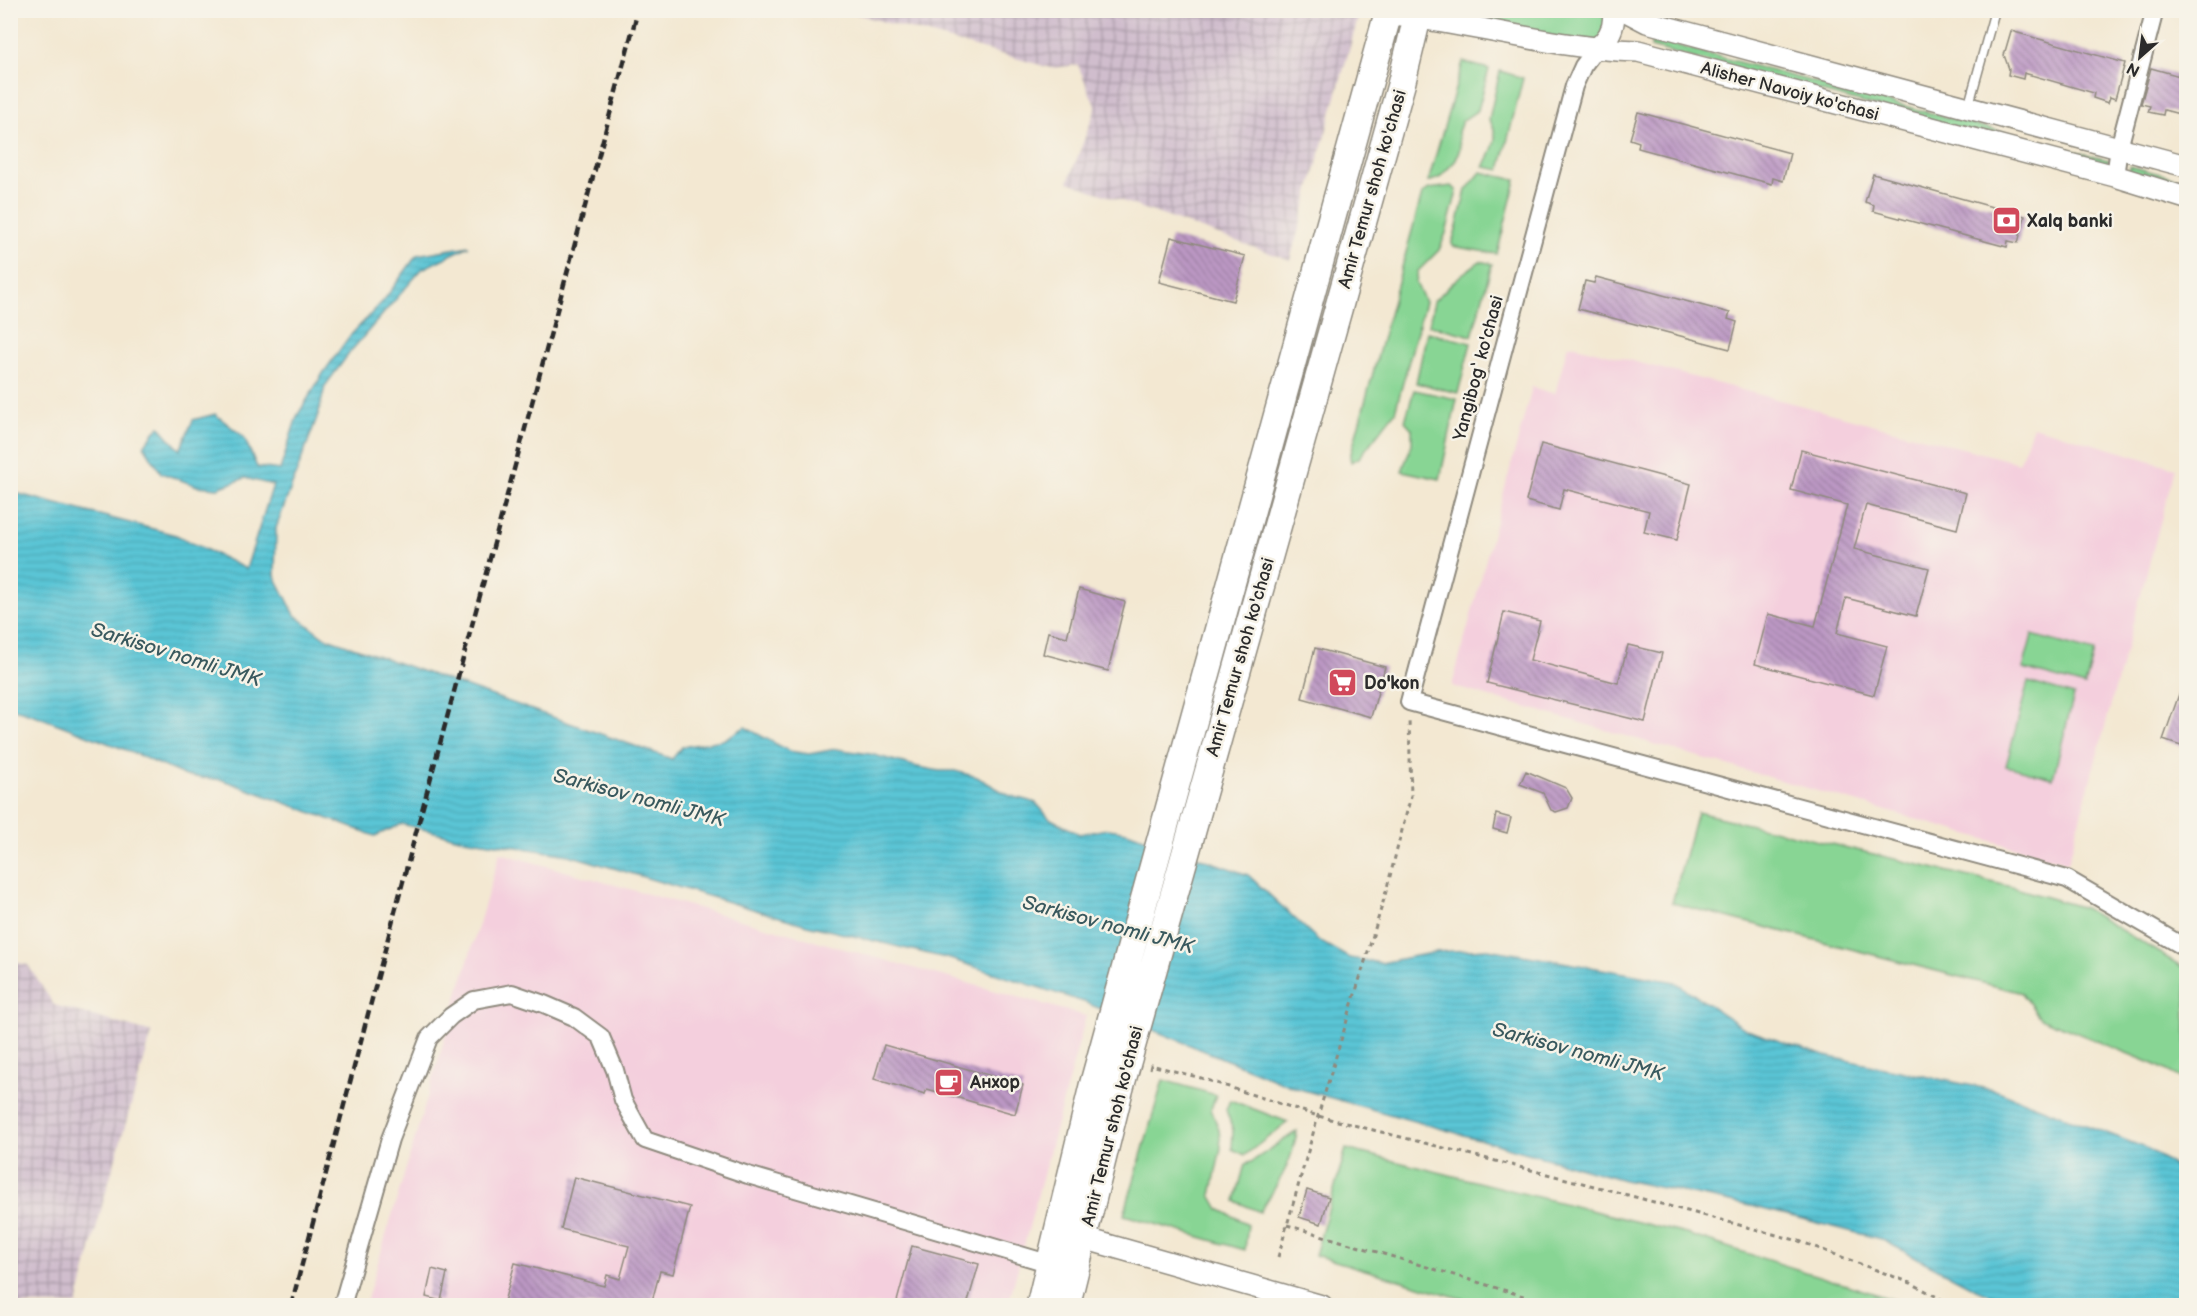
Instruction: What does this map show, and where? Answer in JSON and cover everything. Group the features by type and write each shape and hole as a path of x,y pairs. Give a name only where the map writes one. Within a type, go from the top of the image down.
{"highway":[{"name":"Amir Temur shoh ko'chasi","path":"1066,1305 1083,1238 1106,1089 1172,795 1388,12"},
{"name":"Amir Temur shoh ko'chasi","path":"1040,1305 1050,1264 1200,801 1419,14"}],"street":[{"path":"2115,176 2155,10"},
{"name":"Alisher Navoiy ko'chasi","path":"1622,11 1647,22 2187,166"},
{"path":"1596,49 1606,41 1622,11"},
{"name":"Alisher Navoiy ko'chasi","path":"1388,12 1451,17 1596,49 1638,51 2115,176 2187,198"},
{"name":"Yangibog‘ ko'chasi","path":"1409,702 1574,86 1583,66 1596,49"},
{"path":"1409,702 2067,879 2187,948"},
{"path":"342,1305 390,1139 429,1038 451,1016 474,1000 512,993 574,1017 602,1037 615,1070 623,1100 645,1140 748,1175 1050,1264"},
{"path":"1083,1238 1287,1301 1322,1305"}],"lane":[{"path":"1967,108 1995,10"}],"path":[{"path":"1278,1257 1384,899 1411,796 1409,702"},
{"path":"1148,1077 1151,1065 1201,1078 1318,1116 1799,1241 1911,1283 1954,1305"},
{"path":"1287,1225 1557,1305"}],"shaded area":[{"path":"1360,10 1290,260 1068,182 1096,108 1078,65 1051,68 845,11"},
{"path":"1568,344 2019,463 2033,426 2175,468 2068,863 1452,686 1532,387 1555,394"},
{"path":"500,853 1086,1016 1008,1305 365,1306"},
{"path":"10,961 28,965 54,1005 152,1033 103,1202 77,1305 11,1305"}],"green space":[{"path":"1467,11 1605,11 1615,21 1593,48 1472,15"},
{"path":"1652,39 2108,160 2106,167 1651,47"},
{"path":"1463,62 1489,69 1478,110 1462,121 1458,132 1460,148 1456,160 1439,178 1428,182"},
{"path":"1500,71 1523,78 1500,170 1484,167 1495,137 1493,125 1489,119"},
{"path":"2130,166 2186,181 2186,188 2129,173"},
{"path":"1481,172 1516,180 1497,254 1452,246 1466,190"},
{"path":"1452,186 1457,191 1446,233 1439,250 1418,271 1416,283 1425,302 1395,412 1359,458 1351,462 1350,457 1422,194 1429,189"},
{"path":"1480,261 1492,264 1472,336 1429,325 1434,301 1461,275"},
{"path":"1427,332 1471,343 1458,393 1416,383"},
{"path":"1414,390 1457,399 1440,479 1402,471 1412,444 1412,429 1405,421"},
{"path":"2032,635 2094,652 2085,686 2023,669"},
{"path":"2028,682 2074,695 2053,778 2006,766"},
{"path":"1697,812 2012,887 2084,908 2186,969 2186,1081 2156,1065 2040,1018 2022,993 1672,903"},
{"path":"1163,1080 1216,1095 1211,1109 1219,1130 1221,1148 1211,1195 1219,1209 1248,1224 1245,1250 1124,1215"},
{"path":"1230,1100 1288,1122 1245,1155 1232,1149 1233,1130 1226,1110"},
{"path":"1297,1131 1288,1164 1260,1212 1235,1201 1245,1164"},
{"path":"1346,1149 1686,1234 1910,1305 1483,1305 1315,1255"}],"water":[{"name":"Sarkisov nomli JMK","path":"469,246 422,269 350,352 325,386 319,412 276,528 275,576 295,615 324,637 672,759 682,747 723,740 745,727 789,751 809,754 836,749 977,777 1008,795 1036,803 1049,818 1079,834 1108,829 1127,832 1248,875 1319,941 1349,958 1381,963 1436,952 1488,949 1675,982 1747,1030 1825,1056 1998,1091 2148,1149 2186,1174 2186,1305 2014,1305 1976,1289 1881,1239 1755,1207 1624,1180 1296,1088 1084,1002 950,959 807,925 569,855 464,839 402,824 375,836 223,780 186,776 129,751 11,708 11,492 176,535 246,569 273,485 245,478 218,488 197,486 161,473 144,446 159,426 180,450 193,420 215,414 244,437 257,467 280,470 297,416 324,372 349,337 384,300 417,255"}],"building":[{"path":"2011,31 2125,63 2115,99 2110,97 2108,103 2093,98 2094,93 2024,73 2023,79 2008,75 2009,69 2004,55"},
{"path":"2151,68 2187,78 2187,116 2164,110 2163,115 2148,112 2150,106 2141,104"},
{"path":"1638,112 1790,153 1783,181 1773,178 1772,184 1638,148 1639,142 1630,139"},
{"path":"1873,174 2025,216 2018,243 2008,241 2007,247 1873,211 1874,205 1865,202"},
{"path":"1171,237 1245,256 1233,301 1159,282"},
{"path":"1596,277 1730,313 1728,319 1737,322 1730,349 1578,309 1585,281 1594,283"},
{"path":"1541,444 1691,484 1677,540 1644,532 1649,511 1564,489 1559,510 1526,501"},
{"path":"1801,450 1966,493 1957,529 1866,505 1854,549 1929,568 1916,616 1846,598 1837,633 1887,646 1874,695 1755,664 1768,614 1815,626 1847,505 1791,490"},
{"path":"1079,589 1125,602 1108,671 1043,654 1048,632 1067,637"},
{"path":"1504,612 1540,621 1530,660 1618,683 1628,645 1662,653 1645,722 1487,683"},
{"name":"Do'kon","path":"1315,648 1385,667 1371,717 1302,698"},
{"path":"2184,680 2187,680 2187,748 2163,740"},
{"path":"1526,771 1566,788 1572,798 1568,808 1556,812 1551,810 1543,793 1520,784"},
{"path":"1496,814 1511,818 1507,833 1493,829"},
{"name":"Анхор","path":"884,1045 1023,1085 1015,1114 927,1089 925,1094 874,1079"},
{"path":"574,1177 690,1207 673,1274 660,1271 651,1305 518,1305 504,1302 515,1263 604,1286 607,1275 620,1279 629,1246 561,1229"},
{"path":"1307,1190 1329,1197 1321,1224 1299,1217"},
{"path":"912,1246 979,1264 967,1305 896,1305"},
{"path":"432,1269 447,1273 441,1301 426,1297"}],"railway":[{"path":"291,1306 638,10"}],"place":[{"name":"Xalq banki","path":"2006,221"},
{"name":"Do'kon","path":"1343,683"},
{"name":"Анхор","path":"949,1082"}]}
